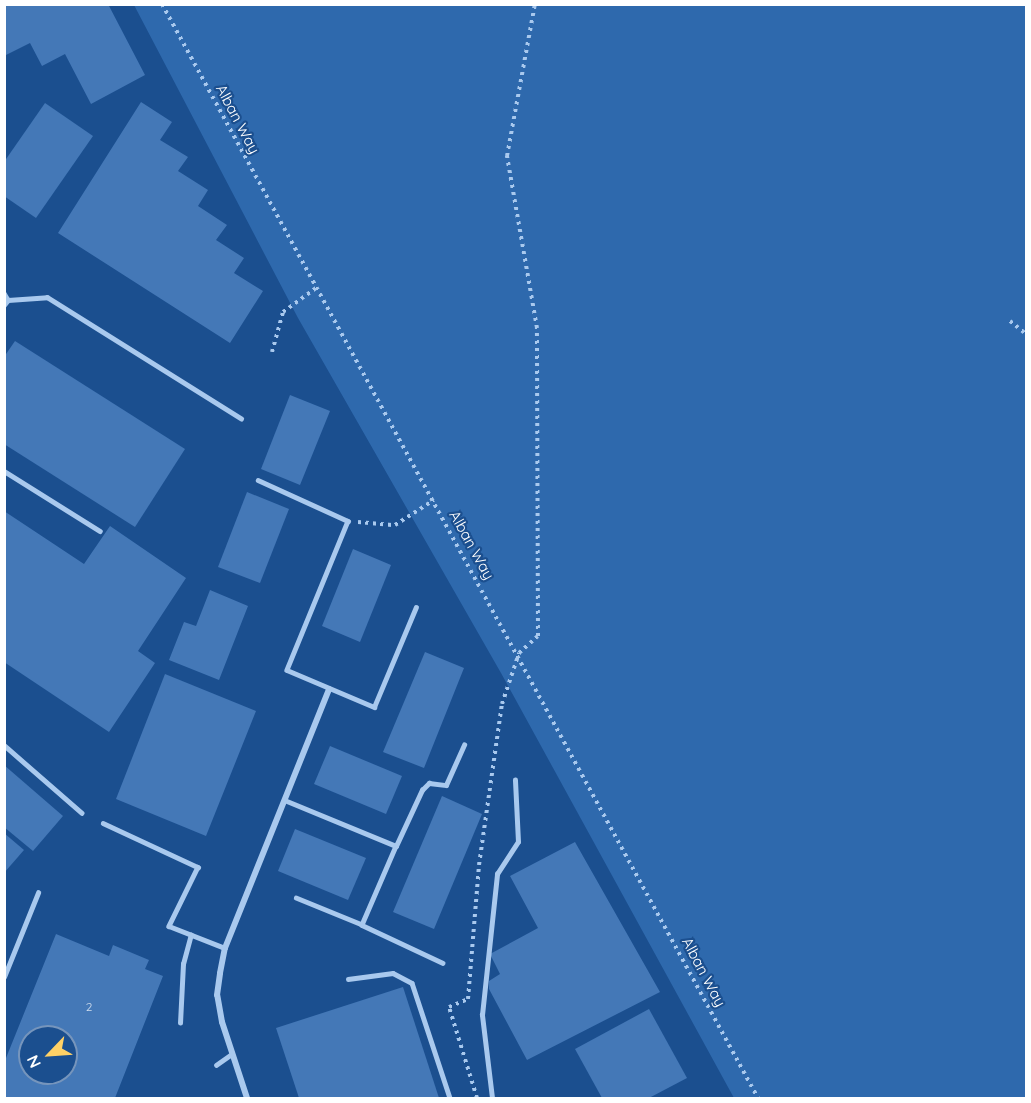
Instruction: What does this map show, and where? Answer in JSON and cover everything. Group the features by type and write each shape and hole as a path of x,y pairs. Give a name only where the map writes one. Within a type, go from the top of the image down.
{"street":[{"path":"247,1098 232,1054 217,995 225,948 287,801 330,689"}],"lane":[{"path":"4,293 6,302 46,297 241,418"},
{"path":"4,471 99,531"},
{"path":"258,480 348,521 287,670 374,707 416,607"},
{"path":"4,745 82,813"},
{"path":"362,926 422,790 429,783 446,785 464,745"},
{"path":"492,1098 482,1015 497,874 518,842 515,780"},
{"path":"287,801 396,846"},
{"path":"103,823 198,867 169,926 225,948"},
{"path":"4,977 38,893"},
{"path":"296,898 443,963"},
{"path":"180,1023 183,964 191,935"},
{"path":"348,979 393,973 412,983 450,1098"},
{"path":"216,1065 232,1054"}],"path":[{"name":"Alban Way","path":"162,4 316,288 519,653 758,1098"},
{"path":"477,1098 449,1007 468,999 479,865 502,704 519,653 538,636 537,328 507,156 535,4"},
{"path":"272,352 284,312 316,288"},
{"path":"1010,321 1026,334"},
{"path":"348,521 395,525 434,500"}],"shaded area":[{"path":"134,5 1026,5 1026,1098 734,1098 501,673 298,318"}],"building":[{"path":"4,4 108,4 145,75 91,104 65,54 42,66 30,43 4,56"},
{"path":"141,102 172,122 160,140 188,157 178,171 208,190 198,206 227,225 216,240 244,258 234,273 263,291 230,343 58,233"},
{"path":"45,103 93,136 36,218 4,196 4,162"},
{"path":"15,341 185,449 135,527 4,444 4,357"},
{"path":"290,395 330,411 300,485 261,469"},
{"path":"247,492 289,509 260,583 218,567"},
{"path":"4,511 84,564 110,526 186,578 138,651 155,663 109,732 4,662"},
{"path":"353,549 391,565 360,642 322,626"},
{"path":"210,590 248,606 219,680 169,660 184,622 196,626"},
{"path":"425,652 464,668 424,768 383,752"},
{"path":"165,674 256,711 206,836 116,799"},
{"path":"330,746 402,776 386,814 314,784"},
{"path":"4,765 63,816 33,851 4,827"},
{"path":"442,796 482,814 434,929 393,912"},
{"path":"295,829 366,858 348,900 278,871"},
{"path":"4,833 24,850 4,873"},
{"path":"575,842 660,992 527,1060 489,989 489,981 500,974 490,954 538,928 510,876"},
{"path":"56,934 109,956 113,945 149,960 145,969 163,976 115,1098 4,1098 4,1063 18,1028 18,1085 78,1085 78,1025 19,1025"},
{"path":"403,987 439,1098 299,1098 276,1028"},
{"path":"649,1009 687,1078 649,1098 602,1098 575,1049"}]}
